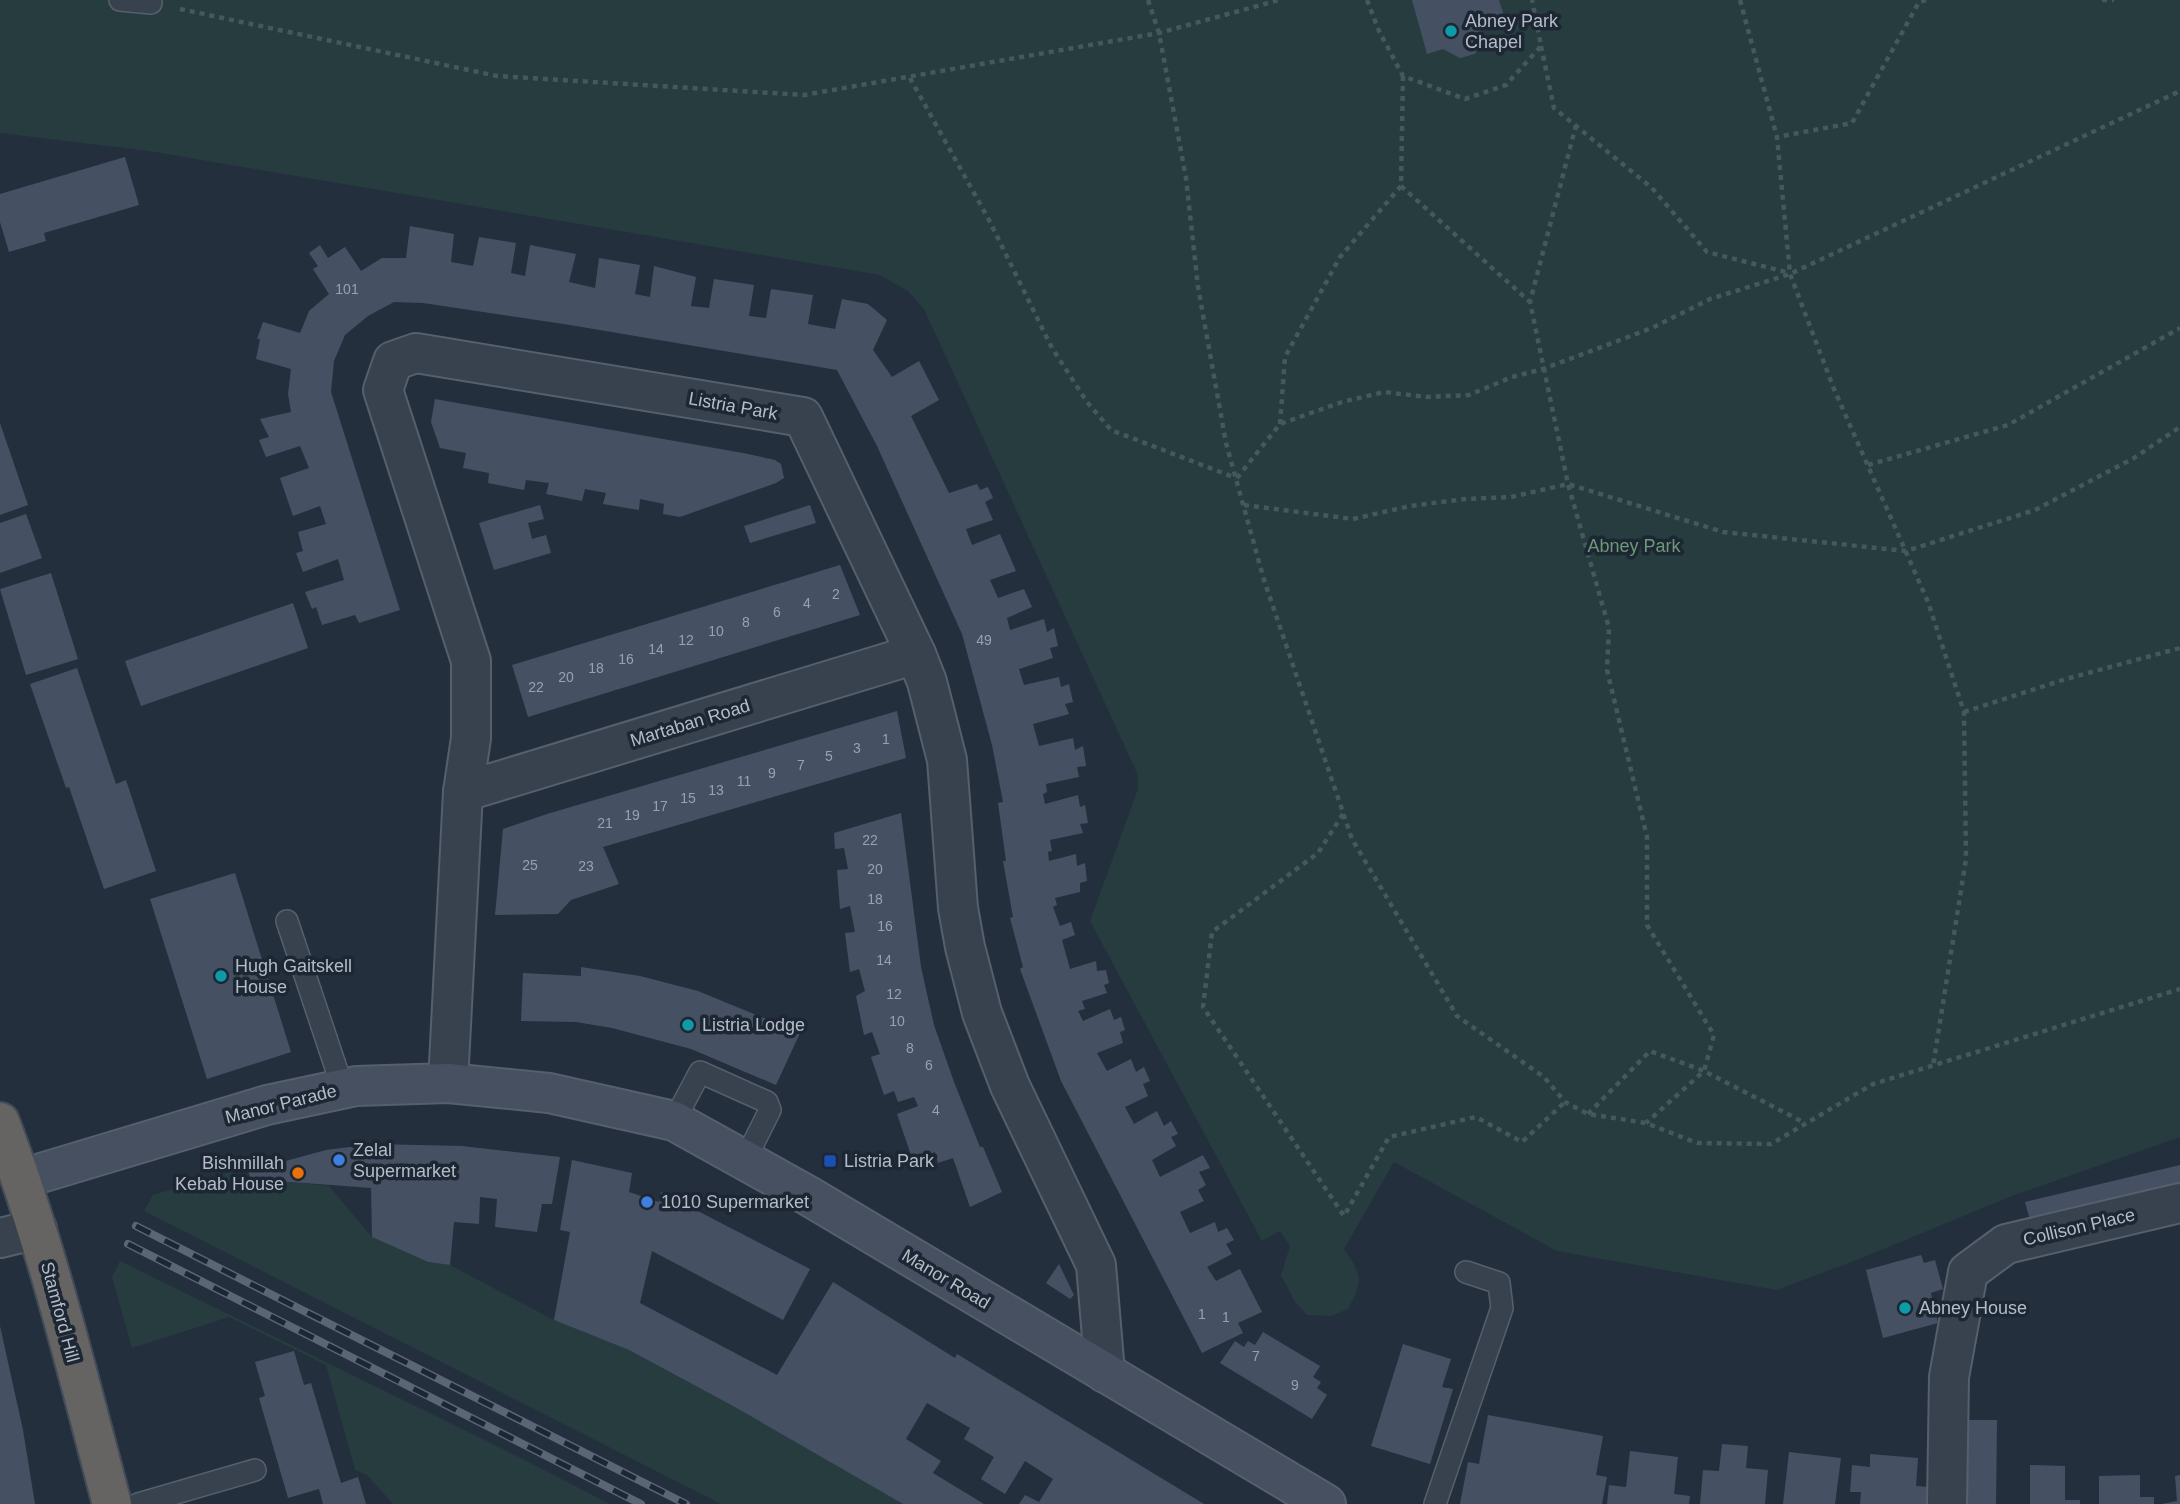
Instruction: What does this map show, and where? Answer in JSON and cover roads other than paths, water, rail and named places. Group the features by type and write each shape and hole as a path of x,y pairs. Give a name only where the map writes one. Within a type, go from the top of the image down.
{"highway":[{"name":"Stamford Hill","path":"0,1122 37,1229 111,1504"}],"main road":[{"name":"Manor Parade","path":"21,1179 267,1105 343,1089 448,1083 549,1093"},
{"name":"Manor Road","path":"549,1093 674,1121 745,1160 1326,1504"}],"street":[{"name":"Listria Park","path":"448,1083 463,792 471,738 471,661 383,390 393,361 416,353 803,417 927,682 947,760 958,908 982,1013 1010,1086 1096,1265 1105,1373"},
{"name":"Martaban Road","path":"463,792 916,654"},
{"name":"Collison Place","path":"1947,1504 1949,1377 1968,1272 2006,1244 2180,1203"},
{"path":"0,1238 37,1229"}],"lane":[{"path":"120,0 151,3"},
{"path":"287,921 343,1089"},
{"path":"674,1121 700,1072 767,1102 770,1110 745,1160"},
{"path":"1435,1504 1502,1308 1499,1283 1466,1272"},
{"path":"138,1504 255,1470"}],"railway":[{"path":"136,1226 686,1504"},
{"path":"128,1244 641,1504"}],"place":[{"name":"Abney Park Chapel","path":"1451,31"},
{"name":"Hugh Gaitskell House","path":"221,976"},
{"name":"Listria Lodge","path":"688,1025"},
{"name":"Zelal Supermarket","path":"339,1160"},
{"name":"Listria Park","path":"830,1161"},
{"name":"Bishmillah Kebab House","path":"298,1173"},
{"name":"1010 Supermarket","path":"647,1202"},
{"name":"Abney House","path":"1905,1308"}],"park label":[{"name":"Abney Park","path":"1634,546"}]}
